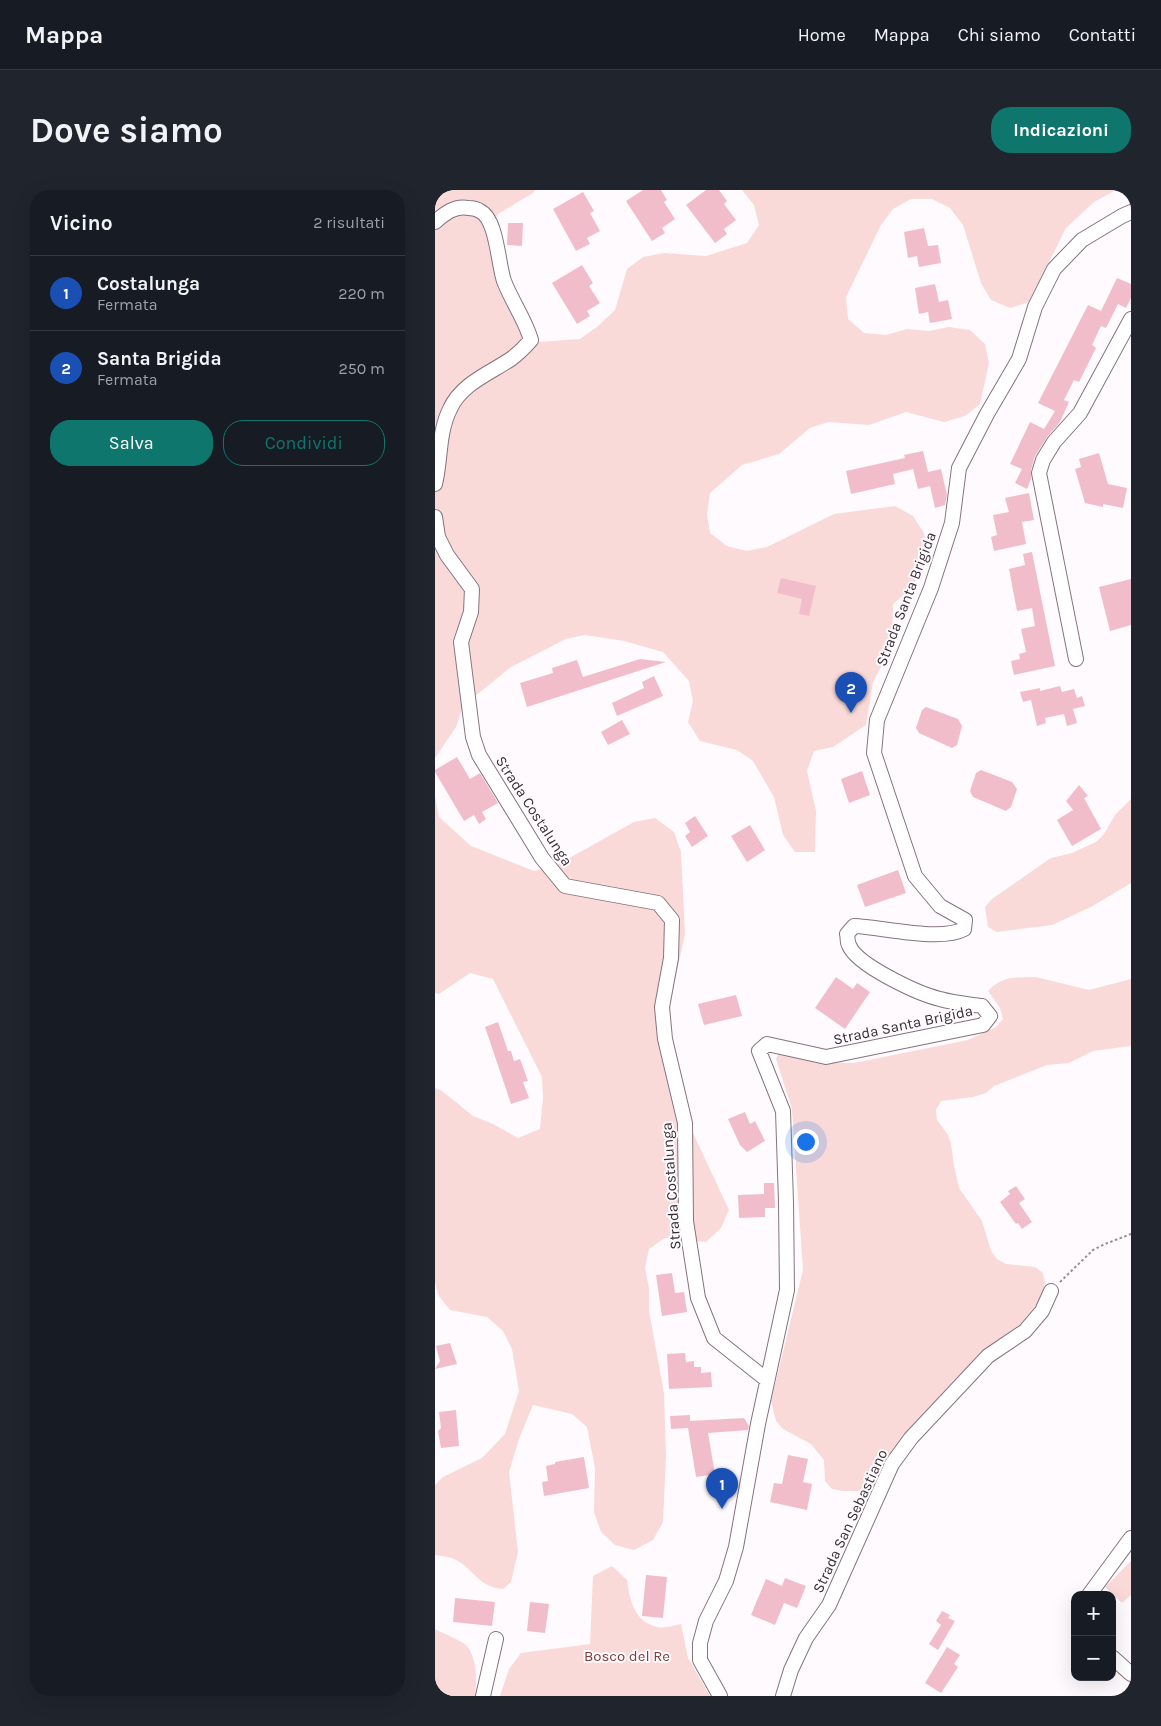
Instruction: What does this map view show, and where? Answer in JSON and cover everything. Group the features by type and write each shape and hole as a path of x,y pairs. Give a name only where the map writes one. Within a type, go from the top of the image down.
{"street":[{"path":"435,222 445,212 466,207 481,211 492,226 503,279 527,324 531,340 521,352 491,370 462,392 450,408 444,426 435,484"},
{"name":"Strada Santa Brigida","path":"720,1696 700,1660 700,1643 705,1621 726,1581 736,1548 767,1380 787,1290 783,1111 759,1051 767,1044 826,1058 983,1025 990,1016 982,1006 939,999 904,986 856,956 849,946 847,934 854,926 868,926 909,933 956,933 964,929 965,920 940,906 915,876 874,753 877,720 931,588 952,523 959,468 987,414 1019,359 1035,307 1053,269 1082,240 1131,212"},
{"path":"1075,659 1039,473 1043,460 1055,442 1080,413 1131,319"},
{"name":"Strada Costalunga","path":"435,517 438,537 447,556 472,589 471,612 461,642 473,737 479,755 542,858 565,886 658,903 672,920 671,958 662,1006 665,1039 685,1123 686,1221 698,1298 714,1338 767,1380"},
{"name":"Strada San Sebastiano","path":"783,1696 791,1670 806,1638 829,1604 892,1464 911,1438 988,1356 1025,1331 1042,1311 1051,1291"},
{"path":"1092,1591 1131,1538"},
{"path":"483,1696 496,1639"},
{"path":"1116,1661 1131,1674"}],"path":[{"path":"1051,1291 1093,1250 1131,1234"}],"green space":[{"path":"435,190 535,190 498,214 488,233 516,308 539,342 580,339 598,326 615,310 627,269 643,257 664,253 706,256 747,243 759,225 754,205 742,190 1116,190 1094,202 1066,228 1029,302 1010,308 991,300 981,283 963,225 950,208 932,199 911,199 893,209 881,225 846,297 848,319 864,333 886,335 907,329 929,331 949,327 970,330 985,344 989,363 980,404 965,416 944,422 906,412 869,425 828,422 810,428 779,454 742,465 710,493 707,514 710,533 727,546 747,551 767,547 834,514 895,506 913,516 924,533 927,552 922,572 908,591 893,604 892,646 873,682 866,725 833,747 814,751 807,771 816,811 815,852 795,852 783,835 774,797 753,761 737,750 700,741 688,722 693,701 689,681 663,652 624,641 585,635 566,639 511,667 463,706 456,727 435,758"},
{"path":"435,796 439,817 471,846 534,871 555,866 634,822 655,818 674,832 681,852 685,934 668,1013 685,1116 729,1210 721,1228 706,1242 665,1238 649,1249 645,1268 649,1288 649,1311 664,1393 666,1456 663,1522 653,1540 634,1550 615,1545 601,1532 594,1512 595,1468 587,1427 572,1414 533,1405 519,1439 509,1472 518,1552 511,1582 503,1589 495,1588 483,1582 464,1565 455,1560 435,1555 435,1485 443,1477 482,1458 505,1434 519,1391 512,1349 503,1331 487,1317 450,1310 438,1295 435,1282 435,1088 442,1091 473,1116 493,1124 518,1138 540,1129 543,1098 542,1077 493,979 470,973 439,994 435,993"},
{"path":"1131,799 1131,883 1091,907 1052,925 997,932 988,927 985,907 992,899 1051,858 1072,853 1096,842 1104,834 1115,815"},
{"path":"1036,977 1089,990 1131,979 1131,1046 1093,1051 1069,1063 1047,1065 994,1086 986,1093 973,1097 941,1101 936,1110 937,1120 948,1135 951,1144 959,1188 982,1221 991,1251 997,1259 1006,1264 1035,1267 1043,1273 1045,1283 1041,1299 1019,1325 994,1343 953,1381 884,1461 873,1486 864,1491 832,1489 825,1481 824,1460 811,1444 783,1429 776,1421 771,1401 803,1270 792,1109 776,1059 779,1052 807,1058 816,1062 854,1063 968,1040 996,1027 1003,1019 1000,1008 988,991 999,982 1010,978"},
{"path":"1131,1561 1131,1595 1122,1603 1116,1597 1116,1591 1109,1591 1105,1587"},
{"name":"Bosco del Re","path":"612,1566 627,1580 632,1603 643,1620 657,1627 681,1624 688,1658 710,1696 500,1696 509,1669 521,1653 590,1644 593,1576"},
{"path":"435,1629 461,1642 470,1651 476,1670 475,1696 435,1696"}],"building":[{"path":"643,190 661,190 667,200 664,202 675,219 662,228 665,233 652,241 626,201"},
{"path":"706,190 719,190 727,201 724,204 736,220 724,229 727,234 715,243 686,205"},
{"path":"583,192 594,211 590,213 600,231 587,238 590,244 576,251 553,209"},
{"path":"508,223 523,223 522,246 507,245"},
{"path":"924,228 928,246 938,245 941,263 919,267 917,256 908,258 904,232"},
{"path":"582,265 593,283 589,286 600,303 587,311 590,316 577,324 552,283"},
{"path":"1117,278 1131,284 1131,298 1126,308 1118,304 1106,328 1101,326 1092,345 1096,348 1079,382 1074,380 1064,400 1069,402 1060,422 1047,437 1035,456 1031,470 1031,479 1027,489 1015,483 1022,469 1010,464 1030,422 1044,429 1055,411 1038,403 1088,305 1101,311"},
{"path":"935,284 939,302 948,300 952,319 930,323 928,312 919,314 915,288"},
{"path":"923,451 928,472 941,469 947,495 945,505 935,508 930,486 918,489 913,469 893,474 895,484 851,494 846,471 905,458 904,455"},
{"path":"1099,453 1108,484 1127,488 1123,508 1103,504 1103,507 1085,503 1075,469 1081,467 1079,459"},
{"path":"1029,493 1034,520 1022,522 1026,544 994,551 991,537 997,535 993,515 1009,512 1005,498"},
{"path":"1032,552 1055,666 1014,675 1011,661 1020,659 1019,654 1026,652 1021,629 1035,626 1032,608 1017,611 1009,569 1025,565 1023,554"},
{"path":"781,578 816,586 809,616 799,614 802,599 777,593"},
{"path":"1131,579 1131,625 1110,631 1099,587"},
{"path":"640,659 666,662 527,707 520,683 553,673 552,668 577,660 583,677"},
{"path":"654,676 663,696 617,716 612,703 644,688 642,682"},
{"path":"1060,686 1062,692 1074,689 1077,698 1082,696 1085,706 1073,709 1077,723 1067,726 1064,714 1045,718 1046,723 1037,726 1031,700 1023,702 1020,692 1040,688 1040,691"},
{"path":"926,707 958,719 962,726 957,745 952,748 919,733 916,728 922,710"},
{"path":"622,720 630,734 608,745 601,732"},
{"path":"457,757 470,779 480,773 498,803 482,812 486,819 479,824 474,815 464,821 435,772 435,770"},
{"path":"981,770 1012,782 1017,789 1011,807 1006,811 973,797 970,791 976,773"},
{"path":"862,771 870,795 849,803 841,779"},
{"path":"1079,785 1088,796 1084,798 1101,829 1072,846 1057,820 1073,810 1066,801"},
{"path":"695,816 708,836 692,847 685,836 690,832 685,823"},
{"path":"750,825 765,850 747,862 731,836"},
{"path":"898,870 906,893 865,907 857,885"},
{"path":"836,977 853,989 857,983 870,992 845,1029 815,1008"},
{"path":"736,995 742,1016 704,1025 698,1004"},
{"path":"498,1022 508,1051 511,1051 514,1061 520,1059 528,1081 523,1082 529,1098 511,1104 485,1027"},
{"path":"745,1112 750,1124 755,1121 765,1141 747,1152 740,1145 728,1119"},
{"path":"764,1183 774,1183 775,1208 765,1208 765,1217 739,1218 738,1195 764,1194"},
{"path":"1016,1186 1025,1199 1019,1203 1032,1222 1022,1229 1000,1202 1010,1194 1008,1191"},
{"path":"672,1273 675,1293 684,1292 687,1312 662,1316 656,1275"},
{"path":"450,1343 457,1364 435,1369 440,1361 436,1346"},
{"path":"685,1353 686,1362 694,1361 694,1367 701,1367 701,1373 711,1372 712,1387 669,1389 667,1354"},
{"path":"456,1410 459,1446 441,1448 438,1431 441,1428 439,1412"},
{"path":"690,1415 690,1421 744,1418 749,1426 748,1430 708,1433 715,1474 696,1477 688,1428 671,1429 670,1416"},
{"path":"788,1455 808,1459 803,1482 812,1484 807,1510 770,1502 774,1483 782,1484"},
{"path":"584,1457 589,1488 544,1496 542,1482 548,1481 546,1466 555,1464 555,1462"},
{"path":"646,1575 667,1577 663,1618 642,1616"},
{"path":"785,1578 806,1586 797,1608 784,1603 775,1625 751,1615 766,1579 782,1586"},
{"path":"455,1598 495,1602 492,1626 453,1622"},
{"path":"530,1602 549,1604 545,1633 527,1631"},
{"path":"942,1611 950,1615 948,1618 955,1621 938,1650 929,1644 941,1625 936,1621"},
{"path":"947,1647 960,1655 954,1664 958,1667 941,1693 925,1683"}],"place":[{"name":"Santa Brigida","path":"851,713"},
{"name":"Costalunga","path":"722,1509"}]}
